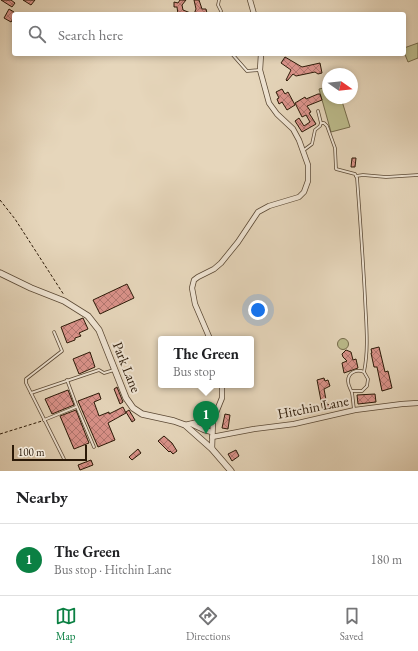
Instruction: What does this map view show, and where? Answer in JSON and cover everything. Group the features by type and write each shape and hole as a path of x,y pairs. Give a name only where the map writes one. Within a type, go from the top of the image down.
{"street":[{"path":"250,0 253,12"},
{"path":"209,336 193,298 192,288 194,280 214,269 221,263 261,209 293,199 304,192 308,181 309,171 304,150 297,135 269,104 260,70 262,56"},
{"name":"Park Lane","path":"0,273 31,288 64,301 84,313 95,325 102,336 114,370 132,408 137,412 188,425 231,471"},
{"path":"212,449 212,432 215,415 222,398 222,388"},
{"name":"Hitchin Lane","path":"212,437 254,429 294,424 355,410 418,403"},
{"path":"188,425 215,415"},
{"path":"188,425 212,432"},
{"path":"199,437 204,430"}],"lane":[{"path":"219,0 218,5 221,11"},
{"path":"234,56 247,71 260,70"},
{"path":"304,150 313,142 315,130 320,126 321,123 318,111"},
{"path":"321,123 324,123 327,126 336,148 336,169 356,176 363,175 386,177 418,175"},
{"path":"352,391 362,391 367,386 368,379 364,372 367,352 366,316 356,176"},
{"path":"54,332 62,351 26,379 26,383 64,459"},
{"path":"31,393 99,370 104,373 114,370"},
{"path":"355,410 352,391 348,381 349,375 356,371 364,372"},
{"path":"67,380 94,447"},
{"path":"44,420 77,407"}],"path":[{"path":"0,200 15,219 64,295 64,301"},
{"path":"0,434 44,420"}],"green space":[{"path":"418,43 418,58 408,62 406,56 406,47"},
{"path":"322,88 322,100 319,89"},
{"path":"323,104 343,104 350,127 331,132"},
{"path":"343,338 347,340 349,344 347,348 343,350 339,348 337,344 339,340"},
{"path":"210,419 210,427 208,429 197,425"}],"building":[{"path":"1,0 11,0 15,3 12,7"},
{"path":"23,0 35,0 31,5"},
{"path":"180,0 186,0 182,5 183,10 188,12 178,12 177,7 174,7 174,2 178,3"},
{"path":"194,0 199,0 202,9 206,9 207,12 195,12 196,9"},
{"path":"9,9 14,12 12,12 11,22 4,18"},
{"path":"285,57 302,67 320,63 322,73 318,74 315,72 296,76 293,74 287,81 286,80 291,70 281,63"},
{"path":"282,89 285,94 288,92 295,105 287,110 282,102 279,104 277,99 279,98 276,92"},
{"path":"320,94 322,100 307,106 311,112 309,113 316,124 302,132 295,121 299,118 304,126 310,122 306,115 302,117 295,103 305,97 306,99"},
{"path":"352,158 356,158 355,167 351,167"},
{"path":"127,284 134,298 100,314 93,300"},
{"path":"83,318 88,329 79,333 81,336 75,338 75,340 67,343 61,327"},
{"path":"379,347 385,372 388,371 392,388 382,391 377,367 374,367 371,353 371,349"},
{"path":"346,350 351,352 353,360 356,359 358,368 344,373 342,363 347,361 342,354"},
{"path":"90,352 95,367 79,374 73,359"},
{"path":"324,378 325,381 328,380 330,386 324,389 327,405 345,401 346,406 323,411 317,380"},
{"path":"117,387 123,402 120,404 114,389"},
{"path":"68,390 74,405 52,414 45,399"},
{"path":"99,393 101,399 94,402 99,416 109,412 109,414 123,407 126,413 108,423 115,440 98,447 78,401"},
{"path":"375,394 376,402 358,404 357,395"},
{"path":"76,410 89,443 74,449 60,416"},
{"path":"129,410 135,420 132,422 126,412"},
{"path":"225,414 230,415 228,429 222,428"},
{"path":"164,436 172,443 177,451 173,454 158,441"},
{"path":"138,449 141,453 132,460 129,457"},
{"path":"236,450 239,456 232,461 228,454"},
{"path":"91,460 93,465 80,470 78,465"}],"place":[{"name":"The Green","path":"206,434"}]}
